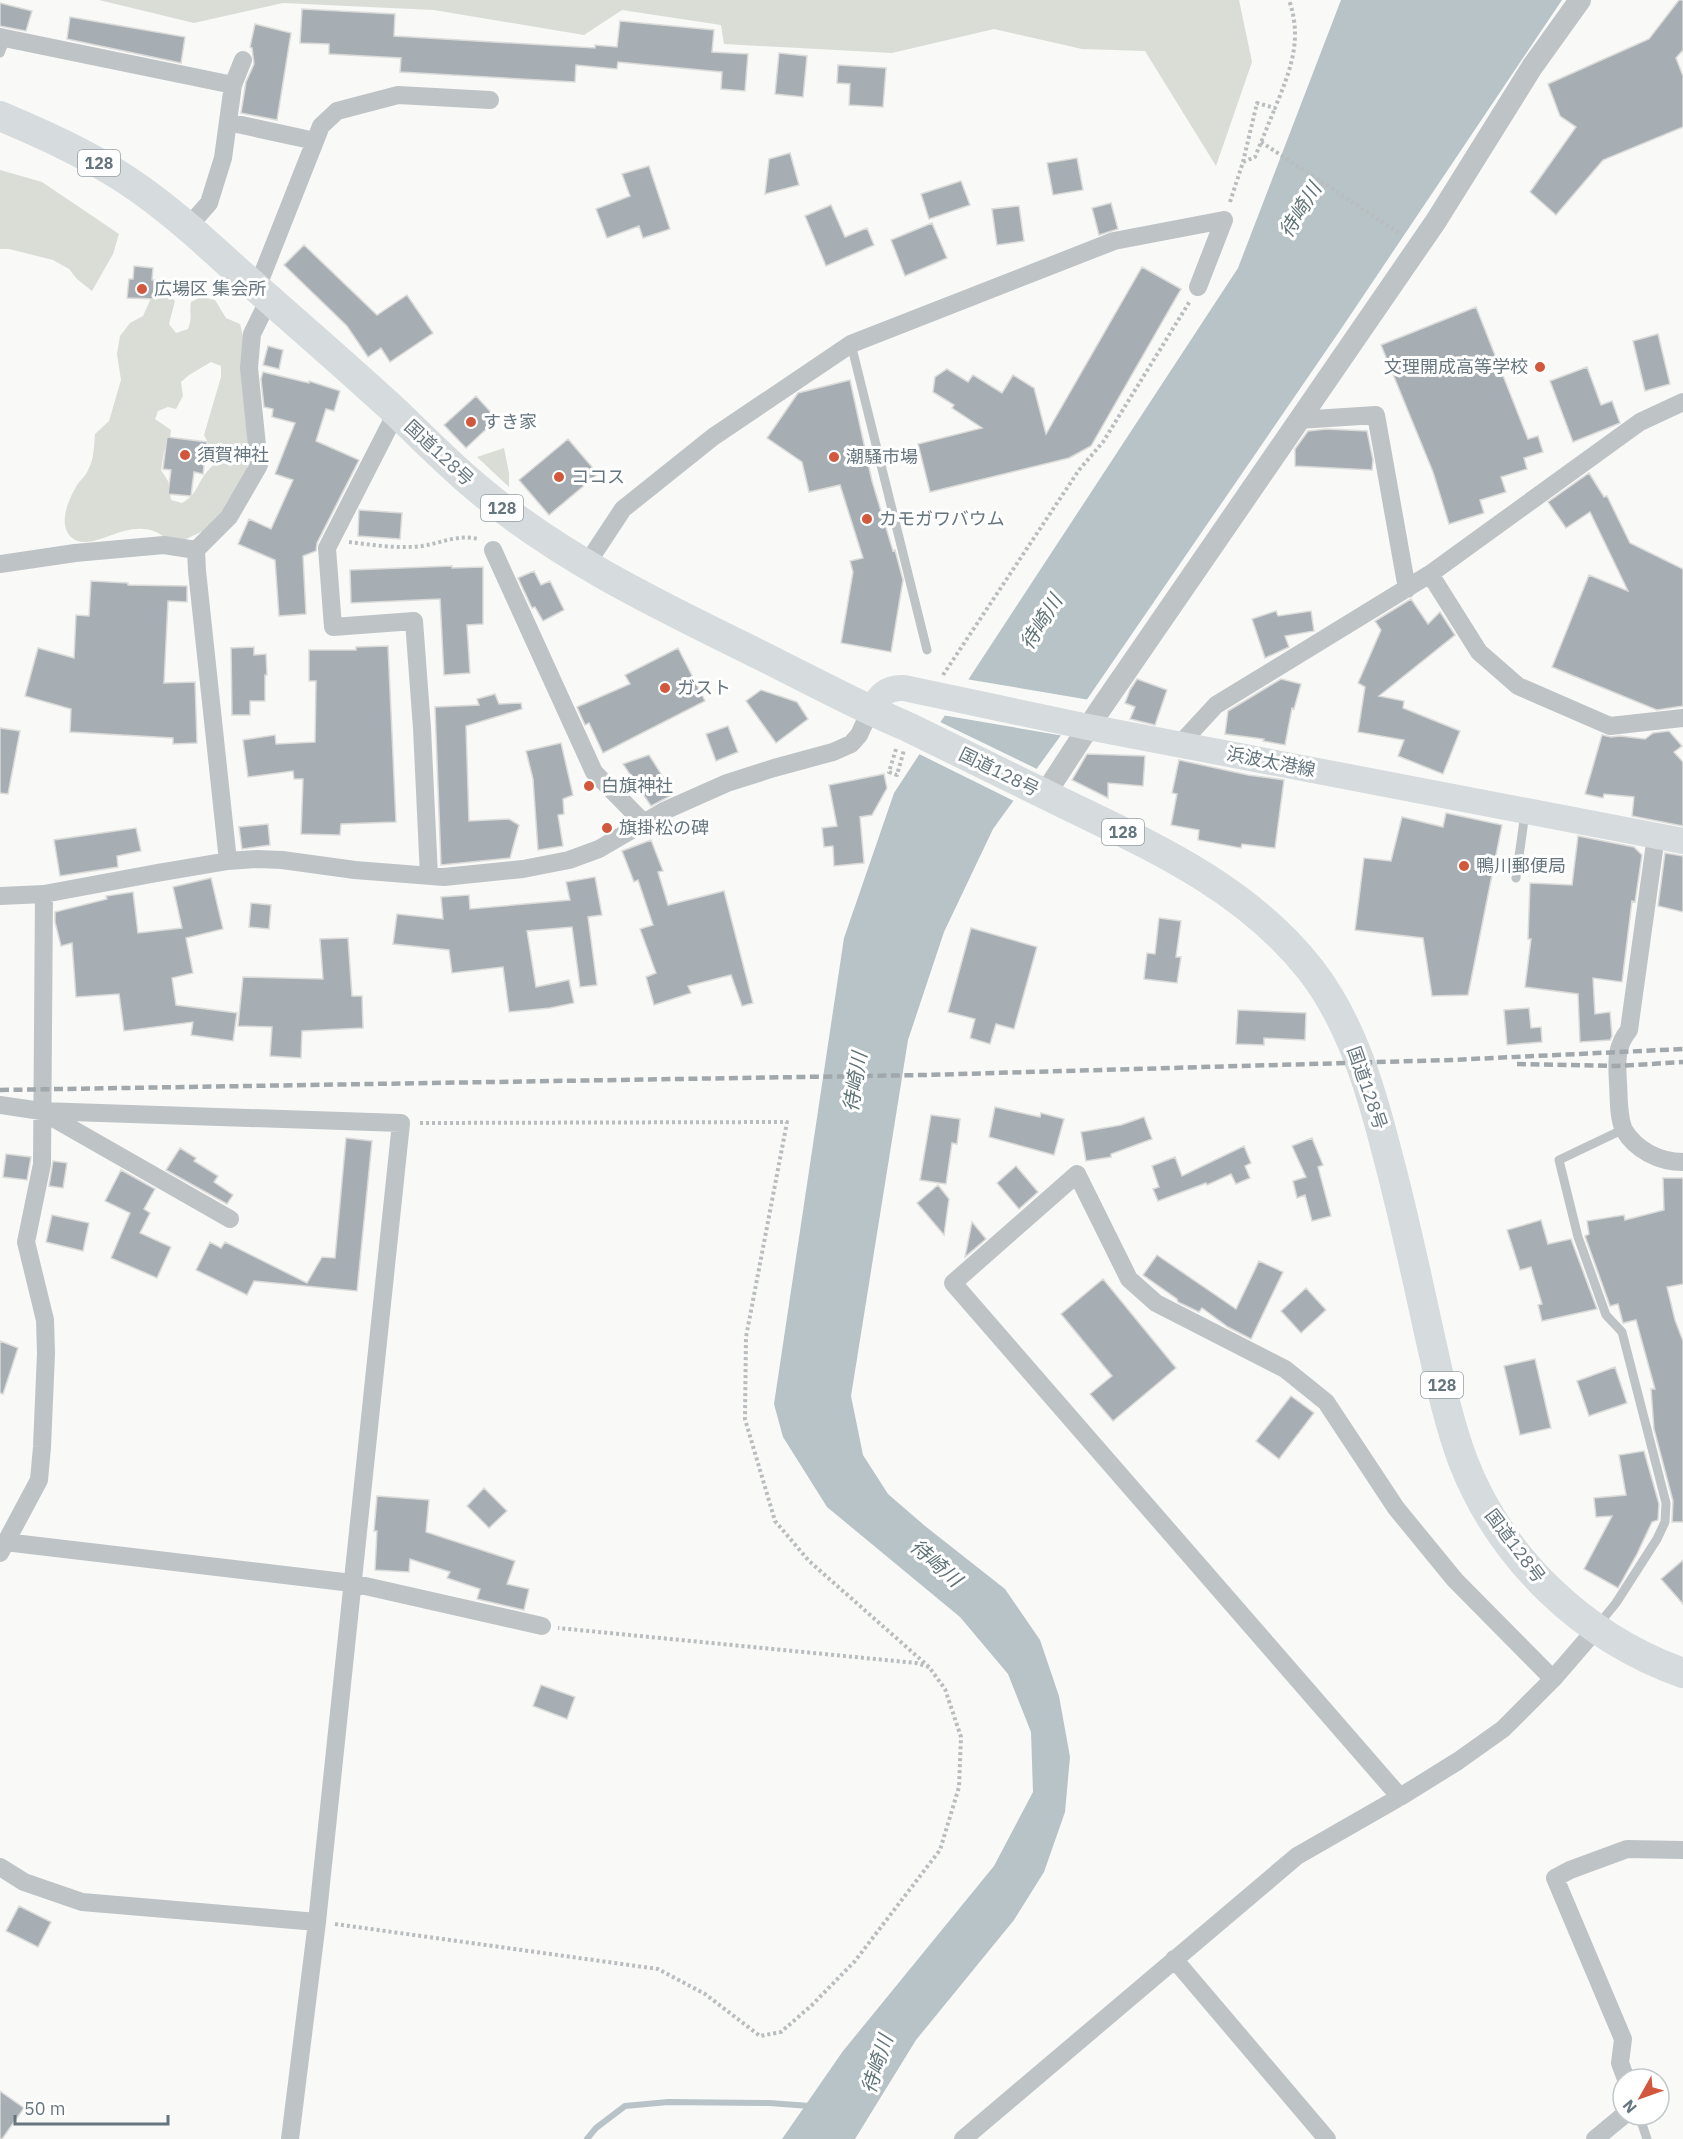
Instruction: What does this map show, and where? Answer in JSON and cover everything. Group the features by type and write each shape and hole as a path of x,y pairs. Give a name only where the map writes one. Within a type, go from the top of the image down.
{"highway":[{"name":"国道128号","path":"0,116 60,142 96,161 130,183 188,227 482,492 515,519 586,565 626,588 870,711 908,727 1147,843 1213,881 1271,926 1320,982 1346,1029 1378,1118 1403,1212 1437,1367 1464,1461 1496,1526 1514,1551 1556,1597 1597,1628 1631,1649 1683,1673"}],"main road":[{"name":"浜波太港線","path":"870,711 884,692 890,689 936,686 1078,724 1683,841"}],"street":[{"path":"1038,791 1078,724 1298,420 1436,221 1532,67 1580,0"},
{"path":"2,43 233,85"},
{"path":"188,227 209,203 223,158 233,85 243,60"},
{"path":"228,861 196,550 229,517 259,465 249,368 252,334 263,294 315,141 321,126 337,111 398,94 490,100"},
{"path":"228,122 315,141"},
{"path":"1198,287 1224,220"},
{"path":"586,565 623,509 713,437 851,344 1114,241 1224,220"},
{"path":"1180,744 1216,705 1407,589 1640,422 1683,402"},
{"path":"396,413 327,548 333,627 414,621 429,876"},
{"path":"1298,420 1376,415 1407,589"},
{"path":"0,564 75,553 164,545 196,550"},
{"path":"493,550 594,772 643,822"},
{"path":"1430,574 1479,652 1518,686 1610,726 1683,718"},
{"path":"0,896 44,894 228,861 282,860 355,870 459,876 569,860 599,849 643,822 727,783 851,744 859,735 870,711"},
{"path":"1656,836 1629,1030 1621,1040 1617,1051 1620,1109 1624,1129 1640,1149 1658,1158 1683,1162"},
{"path":"44,894 42,1164 26,1242 45,1320 42,1447 39,1480 3,1547 352,1583 542,1626"},
{"path":"0,1106 41,1112 401,1123 317,1922 290,2139"},
{"path":"41,1112 230,1219"},
{"path":"1400,1797 953,1282 1077,1174 1130,1279 1156,1303 1285,1369 1326,1402 1396,1508 1455,1580 1553,1679"},
{"path":"963,2139 1297,1856 1400,1797 1458,1761 1503,1729 1553,1679 1597,1628"},
{"path":"1622,2067 1623,2039 1555,1878 1570,1870 1627,1849 1683,1850"},
{"path":"0,1868 24,1882 82,1902 317,1922"},
{"path":"1174,1959 1327,2139"},
{"path":"1595,2139 1611,2126"}],"lane":[{"path":"851,344 927,650"},
{"path":"1516,879 1526,811"},
{"path":"1597,1628 1616,1604 1657,1539 1665,1522 1666,1503 1622,1332 1606,1315 1578,1237 1558,1160 1624,1129"}],"path":[{"path":"1243,162 1255,157 1292,66 1295,32 1289,0"},
{"path":"1224,220 1243,162 1257,103 1275,108"},
{"path":"1261,142 1405,237"},
{"path":"936,686 1079,470 1102,442 1198,287"},
{"path":"330,540 394,547 421,546 468,536 482,540 493,550"},
{"path":"893,758 889,772 897,775 901,759"},
{"path":"317,1922 658,1968 705,1994 760,2036 781,2032 812,2005 855,1961 940,1850 959,1787 961,1737 945,1689 929,1667 809,1561 775,1521 745,1419 746,1337 787,1122 401,1123"},
{"path":"542,1626 916,1663 929,1667"}],"shaded area":[{"path":"99,0 1239,0 1252,62 1216,166 1145,51 1082,49 994,29 892,53 724,44 721,25 622,10 584,35 434,10 283,3 194,23"},
{"path":"0,170 42,182 119,234 113,254 92,291 69,269 53,260 9,249 0,249"},
{"path":"164,291 175,301 169,324 176,333 188,329 191,302 201,297 215,300 226,318 240,324 245,344 250,451 246,474 227,511 203,531 186,539 168,540 154,531 141,529 127,530 90,542 79,541 70,536 67,530 66,510 78,483 90,466 95,434 109,421 121,380 117,354 120,336 130,323 143,316 151,298","holes":["211,362 221,366 221,377 204,435 210,447 217,452 215,461 190,498 182,503 171,500 168,481 161,470 171,430 155,419 158,411 168,407 176,409 183,396 181,382 189,375"]},
{"path":"504,448 509,473 509,487 477,457"}],"water":[{"name":"待崎川","path":"1341,0 1562,0 1341,329 1088,698 993,829 944,932 908,1040 851,1396 863,1455 888,1494 1005,1589 1040,1640 1059,1696 1070,1757 1065,1812 1044,1872 1014,1920 916,2040 855,2139 782,2139 843,2051 994,1866 1033,1792 1031,1732 1008,1674 960,1617 827,1507 783,1437 774,1404 844,938 894,793 1238,268"}],"pier":[{"path":"966,679 1090,700 1064,736 942,715"},
{"path":"938,721 1039,770 1016,802 917,753"}],"building":[{"path":"1679,0 1683,0 1683,50 1676,58 1683,76 1683,127 1603,160 1556,215 1530,192 1576,127 1560,116 1548,84 1649,39"},
{"path":"0,3 32,11 26,31 0,26"},
{"path":"302,9 395,14 394,36 595,48 595,45 617,47 620,21 714,30 712,52 748,54 745,91 721,89 722,72 618,62 617,69 576,65 575,82 400,72 401,58 329,54 329,44 300,43"},
{"path":"70,17 185,37 181,63 67,39"},
{"path":"255,24 291,33 277,120 241,113 246,82 254,64 250,47"},
{"path":"779,53 807,56 803,97 775,94"},
{"path":"838,65 886,68 883,107 849,105 850,84 837,83"},
{"path":"790,153 799,185 765,194 769,159"},
{"path":"1077,158 1083,190 1053,195 1047,163"},
{"path":"649,166 670,229 643,238 639,226 607,238 596,209 630,196 622,174"},
{"path":"961,181 970,205 929,219 921,194"},
{"path":"1111,203 1118,229 1099,235 1092,208"},
{"path":"831,205 845,237 867,228 874,245 826,266 805,216"},
{"path":"1019,206 1024,241 997,245 992,209"},
{"path":"932,223 947,258 905,276 891,240"},
{"path":"304,245 377,315 407,295 433,333 390,362 381,348 368,357 347,326 284,265"},
{"name":"広場区 集会所","path":"134,266 153,268 152,280 156,280 155,299 127,298 129,279 133,279"},
{"path":"1142,267 1181,289 1091,446 1069,458 930,492 918,444 982,428 952,408 954,405 933,392 935,377 947,369 968,382 973,375 1002,393 1013,375 1034,388 1046,434"},
{"path":"1476,307 1528,439 1538,436 1543,452 1524,458 1527,469 1501,477 1506,492 1480,500 1484,513 1449,524 1433,472 1381,345"},
{"path":"1658,334 1670,384 1645,391 1633,341"},
{"path":"268,346 283,350 279,369 263,365"},
{"path":"1587,367 1601,405 1612,401 1620,423 1573,442 1550,381"},
{"path":"263,372 309,383 309,381 340,391 334,411 326,409 316,441 359,460 317,543 316,551 303,556 306,614 279,616 275,560 238,544 249,519 271,529 293,480 275,474 295,423 272,417 273,409 264,407 261,379"},
{"path":"850,380 872,481 903,580 891,652 841,643 853,572 850,561 863,558 840,485 809,492 802,462 767,438 798,393"},
{"name":"すき家","path":"476,396 497,419 466,448 444,425"},
{"path":"1327,429 1367,431 1373,460 1372,470 1295,466 1295,449 1308,431"},
{"name":"須賀神社","path":"167,437 207,442 203,474 194,472 191,496 168,494 171,470 163,469"},
{"name":"ココス","path":"568,439 598,474 549,515 519,480"},
{"path":"1589,473 1604,497 1607,496 1630,543 1683,569 1683,706 1657,710 1552,667 1589,575 1628,591 1590,512 1566,528 1548,502"},
{"path":"359,510 402,513 400,539 358,536"},
{"path":"452,566 452,568 483,567 483,624 467,625 470,673 444,675 440,599 351,603 350,570"},
{"path":"534,571 541,585 550,581 564,610 543,621 535,607 532,608 518,578"},
{"path":"91,581 128,583 128,585 187,586 187,602 168,601 164,683 195,682 197,743 173,744 173,738 70,732 71,709 25,696 38,648 74,658 76,615 89,616"},
{"path":"1411,599 1428,624 1440,612 1455,635 1379,696 1404,701 1403,708 1460,731 1443,774 1398,756 1404,740 1358,732 1365,687 1358,683 1381,630 1375,621"},
{"path":"1276,611 1278,616 1311,611 1314,631 1285,636 1289,647 1265,658 1252,619"},
{"path":"388,646 396,822 341,824 340,835 301,834 303,779 294,779 293,771 248,777 243,740 275,735 276,744 315,742 316,681 309,681 309,650 356,650 356,647"},
{"path":"254,647 254,655 266,654 265,701 250,701 250,715 232,715 231,648"},
{"path":"678,648 705,701 603,753 589,723 585,725 577,707 630,684 625,675"},
{"path":"1137,679 1167,690 1155,725 1130,719 1135,707 1125,703"},
{"path":"1281,679 1301,684 1294,709 1292,708 1285,745 1263,741 1264,739 1225,734 1228,711"},
{"path":"761,690 797,702 808,719 776,743 746,701"},
{"path":"495,694 499,704 521,703 522,709 466,726 469,821 509,819 519,825 510,858 441,865 435,707 479,705 477,699"},
{"path":"728,726 738,752 716,761 706,734"},
{"path":"0,728 20,731 8,794 0,793"},
{"path":"1669,731 1682,746 1674,752 1683,762 1683,826 1632,816 1634,797 1604,794 1603,798 1585,794 1602,735 1645,739 1653,733"},
{"path":"561,743 573,795 563,799 564,814 558,815 563,846 538,850 533,779 526,751"},
{"path":"1087,754 1145,756 1143,786 1108,783 1108,798 1072,780"},
{"path":"649,755 674,794 651,806 623,764"},
{"path":"1179,760 1248,775 1284,780 1275,848 1242,844 1241,848 1198,840 1199,830 1171,825 1177,794 1172,793"},
{"path":"884,774 887,788 872,815 860,817 864,863 834,866 833,846 824,847 822,828 837,826 829,785"},
{"path":"1446,813 1502,825 1468,995 1432,996 1423,938 1355,930 1364,858 1391,861 1402,817 1443,827"},
{"path":"268,824 270,845 242,849 239,827"},
{"path":"136,828 141,851 117,856 118,867 60,876 54,840"},
{"path":"1578,836 1634,847 1642,855 1635,902 1632,901 1622,982 1593,978 1595,1014 1610,1012 1612,1036 1610,1040 1580,1042 1578,994 1525,987 1531,939 1528,939 1530,883 1572,885"},
{"path":"651,840 663,871 658,872 668,905 724,891 753,1003 742,1006 731,975 688,986 691,993 654,1005 646,977 656,973 640,929 653,925 638,880 634,882 622,851"},
{"path":"1665,853 1683,856 1683,912 1658,906"},
{"path":"595,877 602,915 588,917 597,985 580,987 572,927 527,931 536,987 569,980 574,1003 509,1012 503,967 452,973 449,950 393,944 397,914 443,919 441,897 469,895 470,909 570,900 566,882"},
{"path":"211,878 223,929 186,938 193,973 172,978 176,1005 237,1013 233,1041 191,1035 193,1022 124,1031 119,994 76,997 72,943 61,946 55,912 107,899 106,896 133,892 138,933 182,928 173,887"},
{"path":"251,903 271,905 269,929 249,927"},
{"path":"1159,918 1181,921 1176,957 1181,957 1177,983 1144,979 1147,953 1155,954"},
{"path":"971,928 1037,947 1014,1029 996,1024 990,1044 970,1038 975,1019 948,1012"},
{"path":"348,938 352,996 362,996 363,1028 302,1031 301,1058 270,1056 272,1027 238,1026 243,977 323,979 320,939"},
{"path":"1529,1008 1531,1028 1541,1027 1542,1042 1507,1045 1504,1010"},
{"path":"1238,1010 1306,1013 1305,1040 1264,1038 1264,1045 1236,1044"},
{"path":"995,1107 1040,1117 1041,1113 1064,1119 1054,1155 989,1137"},
{"path":"931,1115 960,1119 957,1144 952,1143 946,1184 920,1180"},
{"path":"1144,1117 1152,1139 1111,1154 1111,1157 1086,1161 1081,1132 1121,1125"},
{"path":"346,1138 372,1141 357,1291 254,1281 247,1295 196,1270 210,1242 221,1248 225,1242 307,1283 322,1257 335,1258"},
{"path":"1312,1138 1323,1165 1318,1167 1331,1216 1312,1221 1305,1195 1297,1198 1293,1181 1306,1177 1292,1146"},
{"path":"1244,1146 1251,1163 1245,1166 1250,1178 1236,1184 1231,1174 1207,1185 1206,1183 1158,1201 1153,1189 1159,1187 1152,1166 1175,1157 1182,1176"},
{"path":"180,1148 196,1158 194,1161 218,1176 214,1182 233,1195 227,1204 166,1170"},
{"path":"6,1154 31,1157 27,1180 3,1177"},
{"path":"53,1161 67,1163 63,1188 49,1186"},
{"path":"1016,1166 1038,1192 1019,1209 997,1183"},
{"path":"121,1170 155,1189 144,1209 150,1213 140,1233 171,1247 157,1278 111,1258 130,1213 105,1201"},
{"path":"1663,1178 1683,1178 1683,1284 1667,1287 1683,1341 1683,1522 1672,1522 1673,1501 1654,1429 1651,1389 1655,1389 1636,1320 1623,1323 1618,1304 1610,1306 1585,1236 1589,1234 1587,1221 1624,1215 1625,1220 1664,1210"},
{"path":"938,1185 949,1199 944,1235 917,1203"},
{"path":"52,1215 89,1223 83,1251 46,1242"},
{"path":"1541,1220 1548,1244 1571,1239 1597,1309 1542,1321 1538,1305 1542,1304 1531,1267 1520,1270 1507,1230"},
{"path":"972,1222 986,1239 965,1257"},
{"path":"1157,1255 1236,1309 1259,1261 1283,1272 1251,1339 1228,1327 1202,1308 1199,1312 1178,1302 1143,1275"},
{"path":"1103,1279 1176,1368 1113,1421 1090,1394 1112,1376 1061,1314"},
{"path":"1306,1288 1326,1310 1301,1333 1281,1311"},
{"path":"0,1341 18,1348 3,1394 0,1393"},
{"path":"1535,1359 1551,1428 1520,1435 1504,1366"},
{"path":"1615,1367 1627,1403 1589,1416 1577,1381"},
{"path":"1291,1396 1314,1413 1279,1459 1256,1441"},
{"path":"1644,1451 1659,1504 1658,1520 1652,1522 1618,1588 1584,1569 1612,1516 1596,1517 1594,1498 1626,1495 1619,1455"},
{"path":"484,1488 507,1511 489,1528 467,1506"},
{"path":"377,1496 429,1500 426,1532 515,1561 507,1584 529,1589 524,1610 477,1599 480,1589 447,1578 450,1572 410,1559 409,1572 375,1570 377,1531 374,1531"},
{"path":"1683,1560 1683,1604 1661,1579"},
{"path":"541,1685 575,1697 567,1719 533,1706"},
{"path":"19,1906 51,1922 38,1947 6,1931"},
{"path":"0,2091 24,2108 2,2139 0,2139"}],"waterway":[{"path":"587,2139 596,2128 625,2106 668,2102 769,2103 810,2106"}],"railway":[{"path":"0,1090 924,1075 1451,1060 1683,1049"},
{"path":"1517,1064 1617,1066 1683,1062"}],"place":[{"name":"広場区 集会所","path":"142,289"},
{"name":"文理開成高等学校","path":"1540,367"},
{"name":"すき家","path":"471,422"},
{"name":"須賀神社","path":"185,455"},
{"name":"潮騒市場","path":"834,457"},
{"name":"ココス","path":"559,477"},
{"name":"カモガワバウム","path":"867,519"},
{"name":"ガスト","path":"665,688"},
{"name":"白旗神社","path":"589,786"},
{"name":"旗掛松の碑","path":"607,828"},
{"name":"鴨川郵便局","path":"1464,866"}]}
